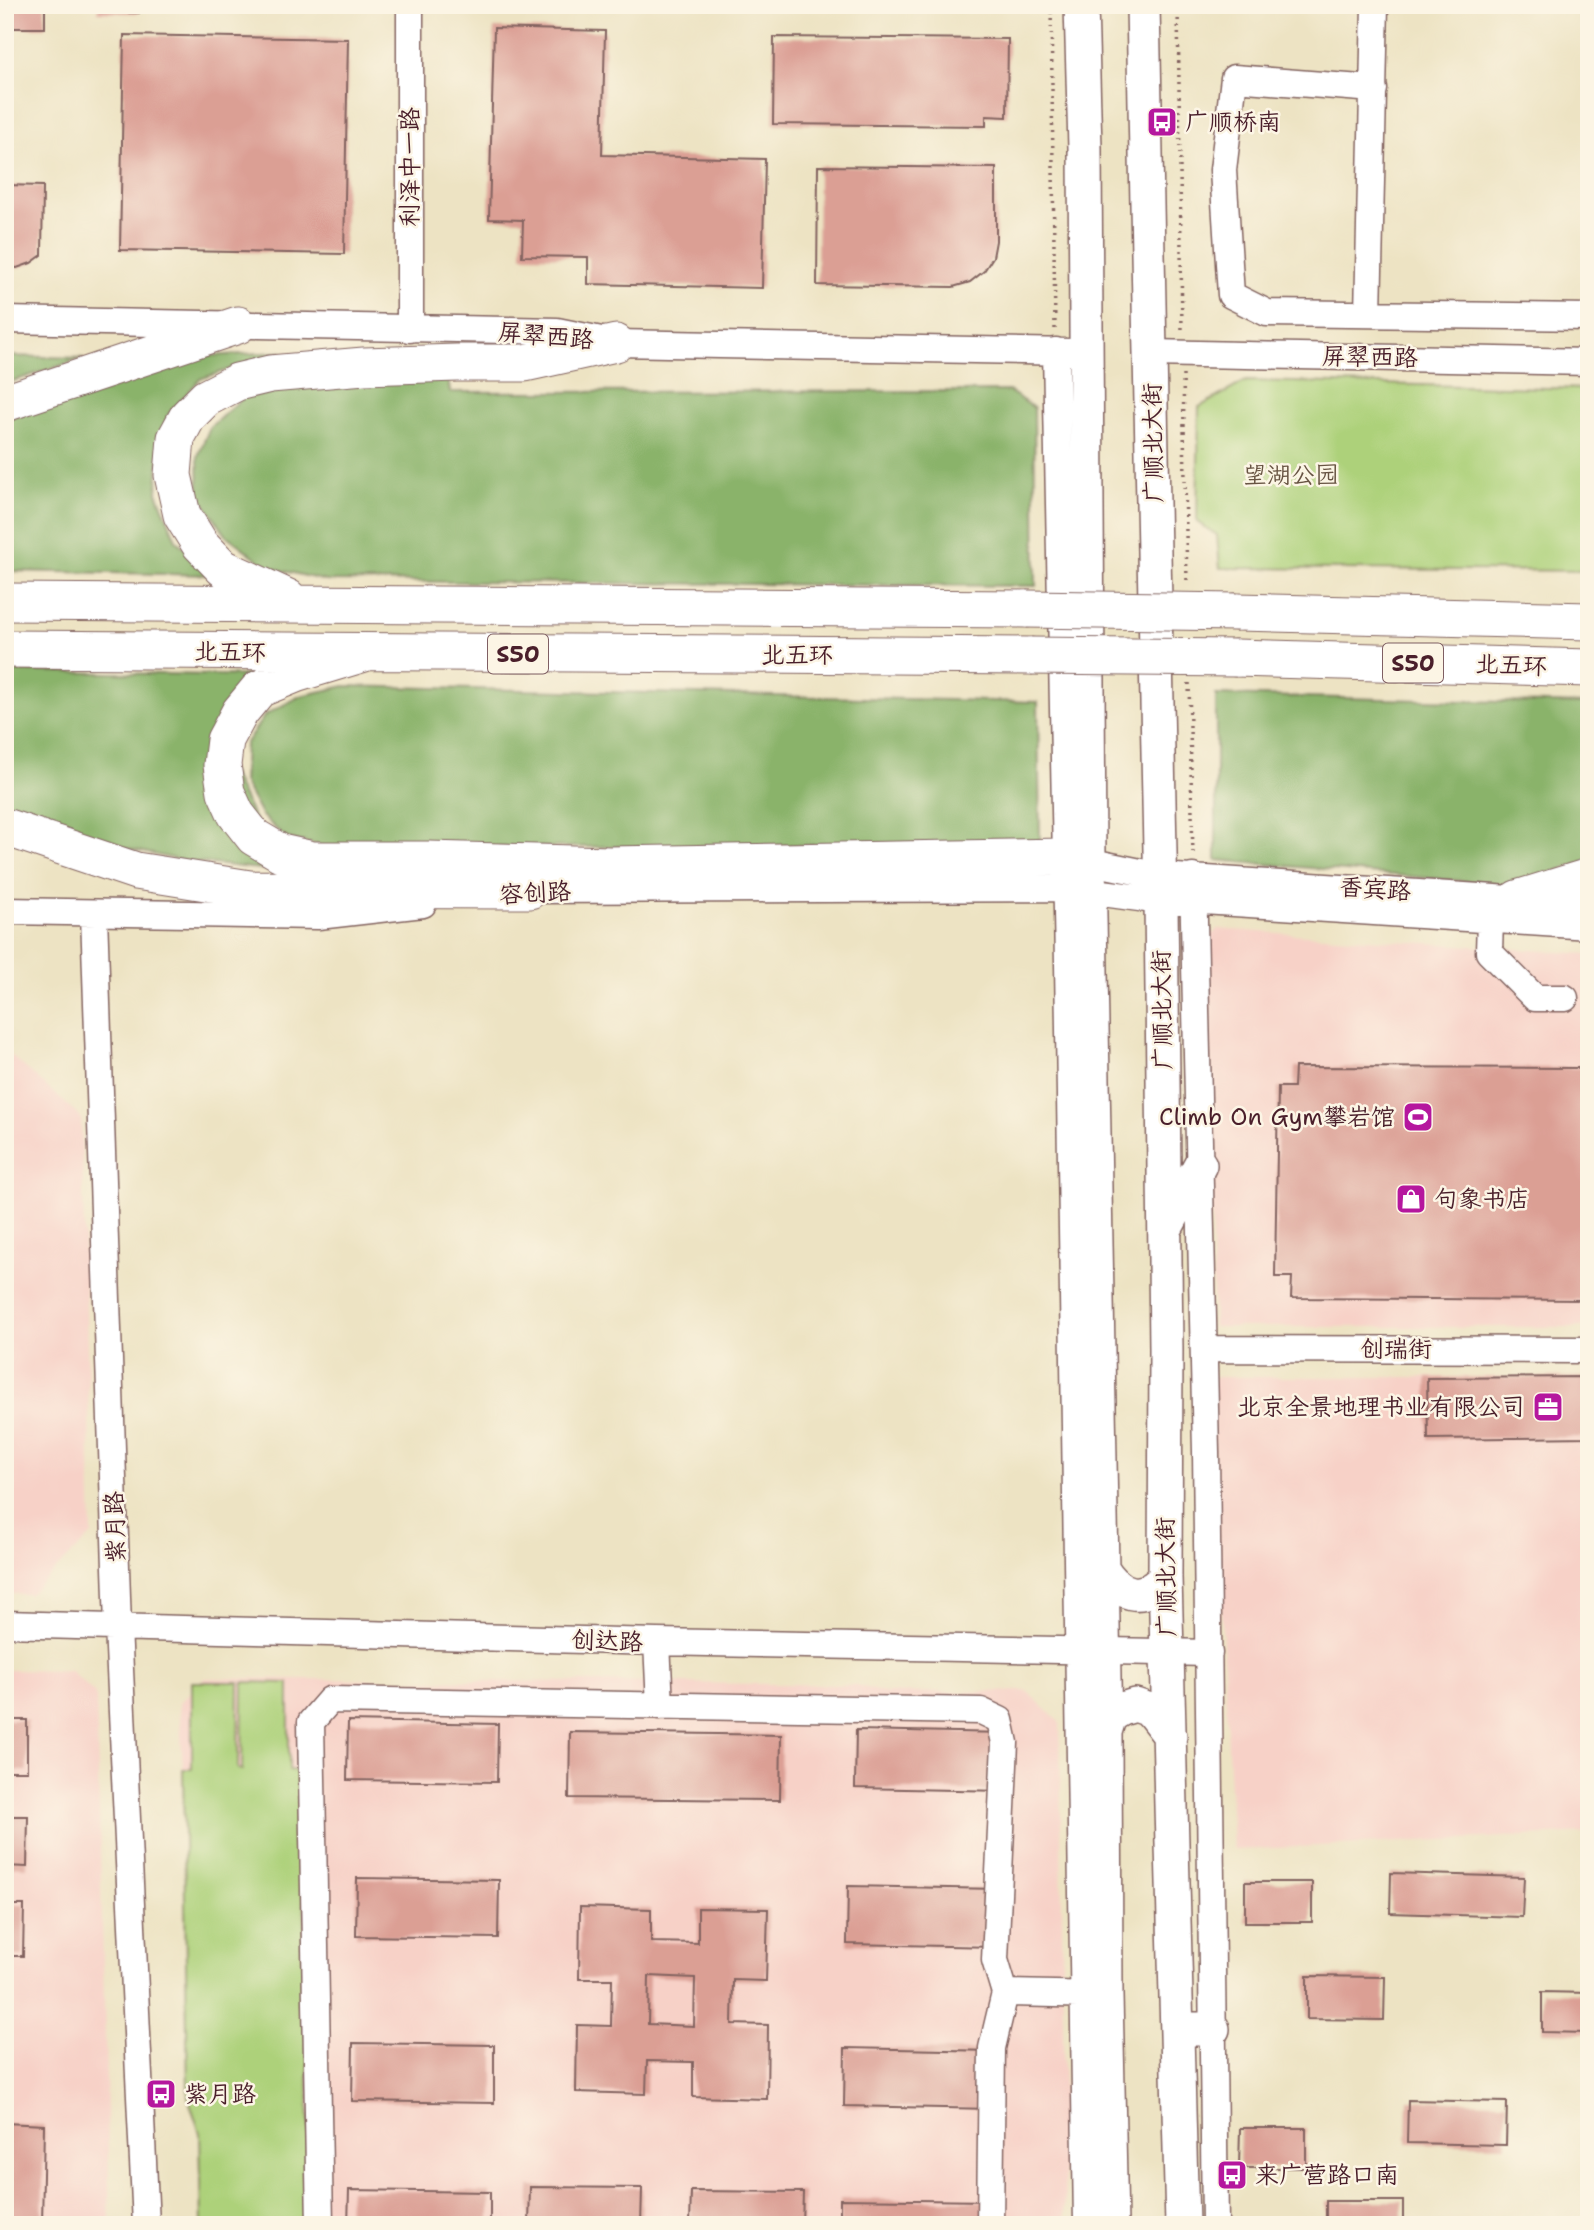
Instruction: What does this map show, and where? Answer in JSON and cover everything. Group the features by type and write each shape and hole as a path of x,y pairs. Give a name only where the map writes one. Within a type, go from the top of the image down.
{"highway":[{"path":"5,403 238,326"},
{"path":"299,603 223,568 200,544 182,515 173,475 176,438 188,415 206,398 237,382 270,374 364,366 525,363 616,343"},
{"name":"北五环","path":"5,602 1027,608 1589,621"},
{"name":"北五环","path":"5,649 1236,658 1589,668"},
{"path":"364,653 298,673 260,689 240,712 225,740 222,765 226,792 236,814 254,837 281,853 313,860 429,860 1078,874"},
{"path":"5,827 136,871 250,889 530,890"},
{"path":"1504,910 1589,877"}],"main road":[{"path":"1081,5 1071,351 1078,874 1097,1301 1102,1568 1091,1650 1105,1732 1106,1912 1095,1995 1111,2225"},
{"name":"广顺北大街","path":"1143,5 1167,353 1161,888 1165,1577 1182,2225"},
{"path":"1165,1230 1200,1165"},
{"path":"1073,1350 1097,1301"},
{"path":"1102,1568 1111,1582 1130,1593 1148,1591 1165,1577"},
{"path":"1105,1732 1110,1716 1135,1705 1150,1710 1170,1736"},
{"path":"1083,1948 1106,1912"},
{"path":"1177,2029 1213,2029"}],"street":[{"name":"利泽中一路","path":"410,5 410,329"},
{"path":"1368,314 1375,5"},
{"path":"1374,89 1234,78 1223,170 1231,295 1267,313 1589,317"},
{"path":"1417,358 1421,314"},
{"name":"屏翠西路","path":"5,320 556,331 616,343 1071,351"},
{"name":"屏翠西路","path":"1167,353 1589,362"},
{"path":"1078,874 1073,1350 1091,1650 1083,1948 1095,1995 1087,2225"},
{"name":"容创路","path":"5,911 318,916 530,890 1078,874 1161,888"},
{"name":"香宾路","path":"1161,888 1504,910 1589,926"},
{"path":"1194,889 1209,1653 1215,2225"},
{"name":"香宾路","path":"1504,910 1589,904"},
{"path":"1504,910 1489,952 1535,998 1565,998"},
{"name":"紫月路","path":"94,914 118,1627 146,2225"},
{"name":"创瑞街","path":"1204,1349 1589,1350"},
{"name":"创达路","path":"5,1624 657,1642 1209,1653"},
{"path":"657,1642 660,1706"},
{"path":"320,2225 311,1722 330,1700 981,1711 1000,1720 1005,1742 995,1960 1005,1993 992,2048 990,2225"},
{"path":"1005,1993 1095,1995"}],"path":[{"path":"1051,5 1071,351"},
{"path":"1178,5 1167,353 1188,596"},
{"path":"1189,679 1194,889"}],"shaded area":[{"path":"1218,929 1589,954 1589,1327 1214,1327 1206,939"},
{"path":"5,1050 81,1117 92,1535 30,1594 5,1594"},
{"path":"1210,1377 1589,1377 1589,1833 1233,1850"},
{"path":"5,1670 71,1671 96,1695 110,2225 5,2225"},
{"path":"205,1678 856,1685 884,1693 1027,1691 1060,1723 1065,2225 311,2225 302,1771 183,1769 179,1703"}],"green space":[{"path":"282,352 200,379 168,415 159,457 157,492 176,540 212,575 5,571 5,419 188,357"},
{"path":"5,356 83,358 5,384"},
{"path":"448,379 450,392 1009,391 1034,408 1036,586 326,581 268,567 226,535 199,495 198,456 210,427 247,394 310,380"},
{"name":"望湖公园","path":"1246,381 1589,389 1589,571 1220,568 1217,535 1197,522 1199,407"},
{"path":"5,671 263,676 214,739 281,871 184,861 120,847 19,814 5,801"},
{"path":"345,686 1038,702 1040,843 334,849 286,838 261,815 243,782 245,744 265,715 300,696"},
{"path":"1216,695 1589,704 1589,861 1510,885 1216,860"},
{"path":"192,1682 239,1682 238,1769 242,1770 243,1682 289,1683 289,1770 302,1771 311,2225 202,2225 200,2133 188,2097 183,1769 192,1769"}],"building":[{"path":"5,5 45,5 45,28 5,28"},
{"path":"98,5 139,5 139,13 98,12"},
{"path":"494,28 605,31 602,155 765,159 762,288 588,284 588,257 522,256 523,220 489,219"},
{"path":"124,35 348,39 344,254 120,250"},
{"path":"774,37 1008,39 1007,117 986,116 986,126 773,124"},
{"path":"818,166 996,168 996,241 993,257 984,271 970,282 953,287 817,285"},
{"path":"5,185 43,186 42,255 17,268 5,266"},
{"path":"1295,1067 1589,1068 1589,1300 1291,1298 1292,1277 1275,1277 1278,1087 1294,1087"},
{"path":"1589,1377 1589,1437 1428,1439 1427,1378"},
{"path":"5,1720 27,1720 27,1771 5,1771"},
{"path":"348,1721 498,1724 497,1782 347,1780"},
{"path":"856,1730 1006,1733 1005,1791 855,1788"},
{"path":"570,1732 781,1735 780,1800 569,1798"},
{"path":"5,1816 28,1816 27,1867 5,1866"},
{"path":"1391,1873 1524,1877 1522,1917 1390,1913"},
{"path":"357,1878 499,1880 498,1938 356,1936"},
{"path":"1245,1882 1312,1882 1312,1922 1245,1922"},
{"path":"848,1886 998,1889 997,1947 847,1944"},
{"path":"5,1905 24,1905 23,1956 5,1956"},
{"path":"580,1907 651,1909 651,1942 698,1943 698,1908 768,1909 766,1981 733,1980 732,2024 768,2025 767,2099 693,2097 693,2062 647,2061 646,2094 576,2092 577,2025 611,2026 612,1979 579,1979","holes":["649,1976 695,1978 694,2026 648,2024"]},
{"path":"1307,1976 1385,1977 1384,2020 1307,2019"},
{"path":"1542,1992 1589,1993 1589,2033 1542,2032"},
{"path":"353,2043 494,2045 494,2103 352,2101"},
{"path":"845,2048 995,2051 994,2109 844,2106"},
{"path":"1408,2100 1507,2102 1506,2145 1407,2143"},
{"path":"5,2123 44,2125 42,2225 5,2225"},
{"path":"1240,2128 1306,2128 1306,2168 1239,2168"},
{"path":"530,2187 642,2188 641,2225 529,2225"},
{"path":"349,2190 490,2192 490,2225 348,2225"},
{"path":"691,2191 803,2192 802,2225 690,2225"},
{"path":"840,2199 990,2201 990,2225 840,2225"},
{"path":"1326,2201 1403,2201 1403,2225 1326,2225"}],"place":[{"name":"广顺桥南","path":"1162,122"},
{"name":"Climb On Gym攀岩馆","path":"1418,1117"},
{"name":"句象书店","path":"1411,1199"},
{"name":"北京全景地理书业有限公司","path":"1548,1407"},
{"name":"紫月路","path":"161,2094"},
{"name":"来广营路口南","path":"1232,2175"}]}
